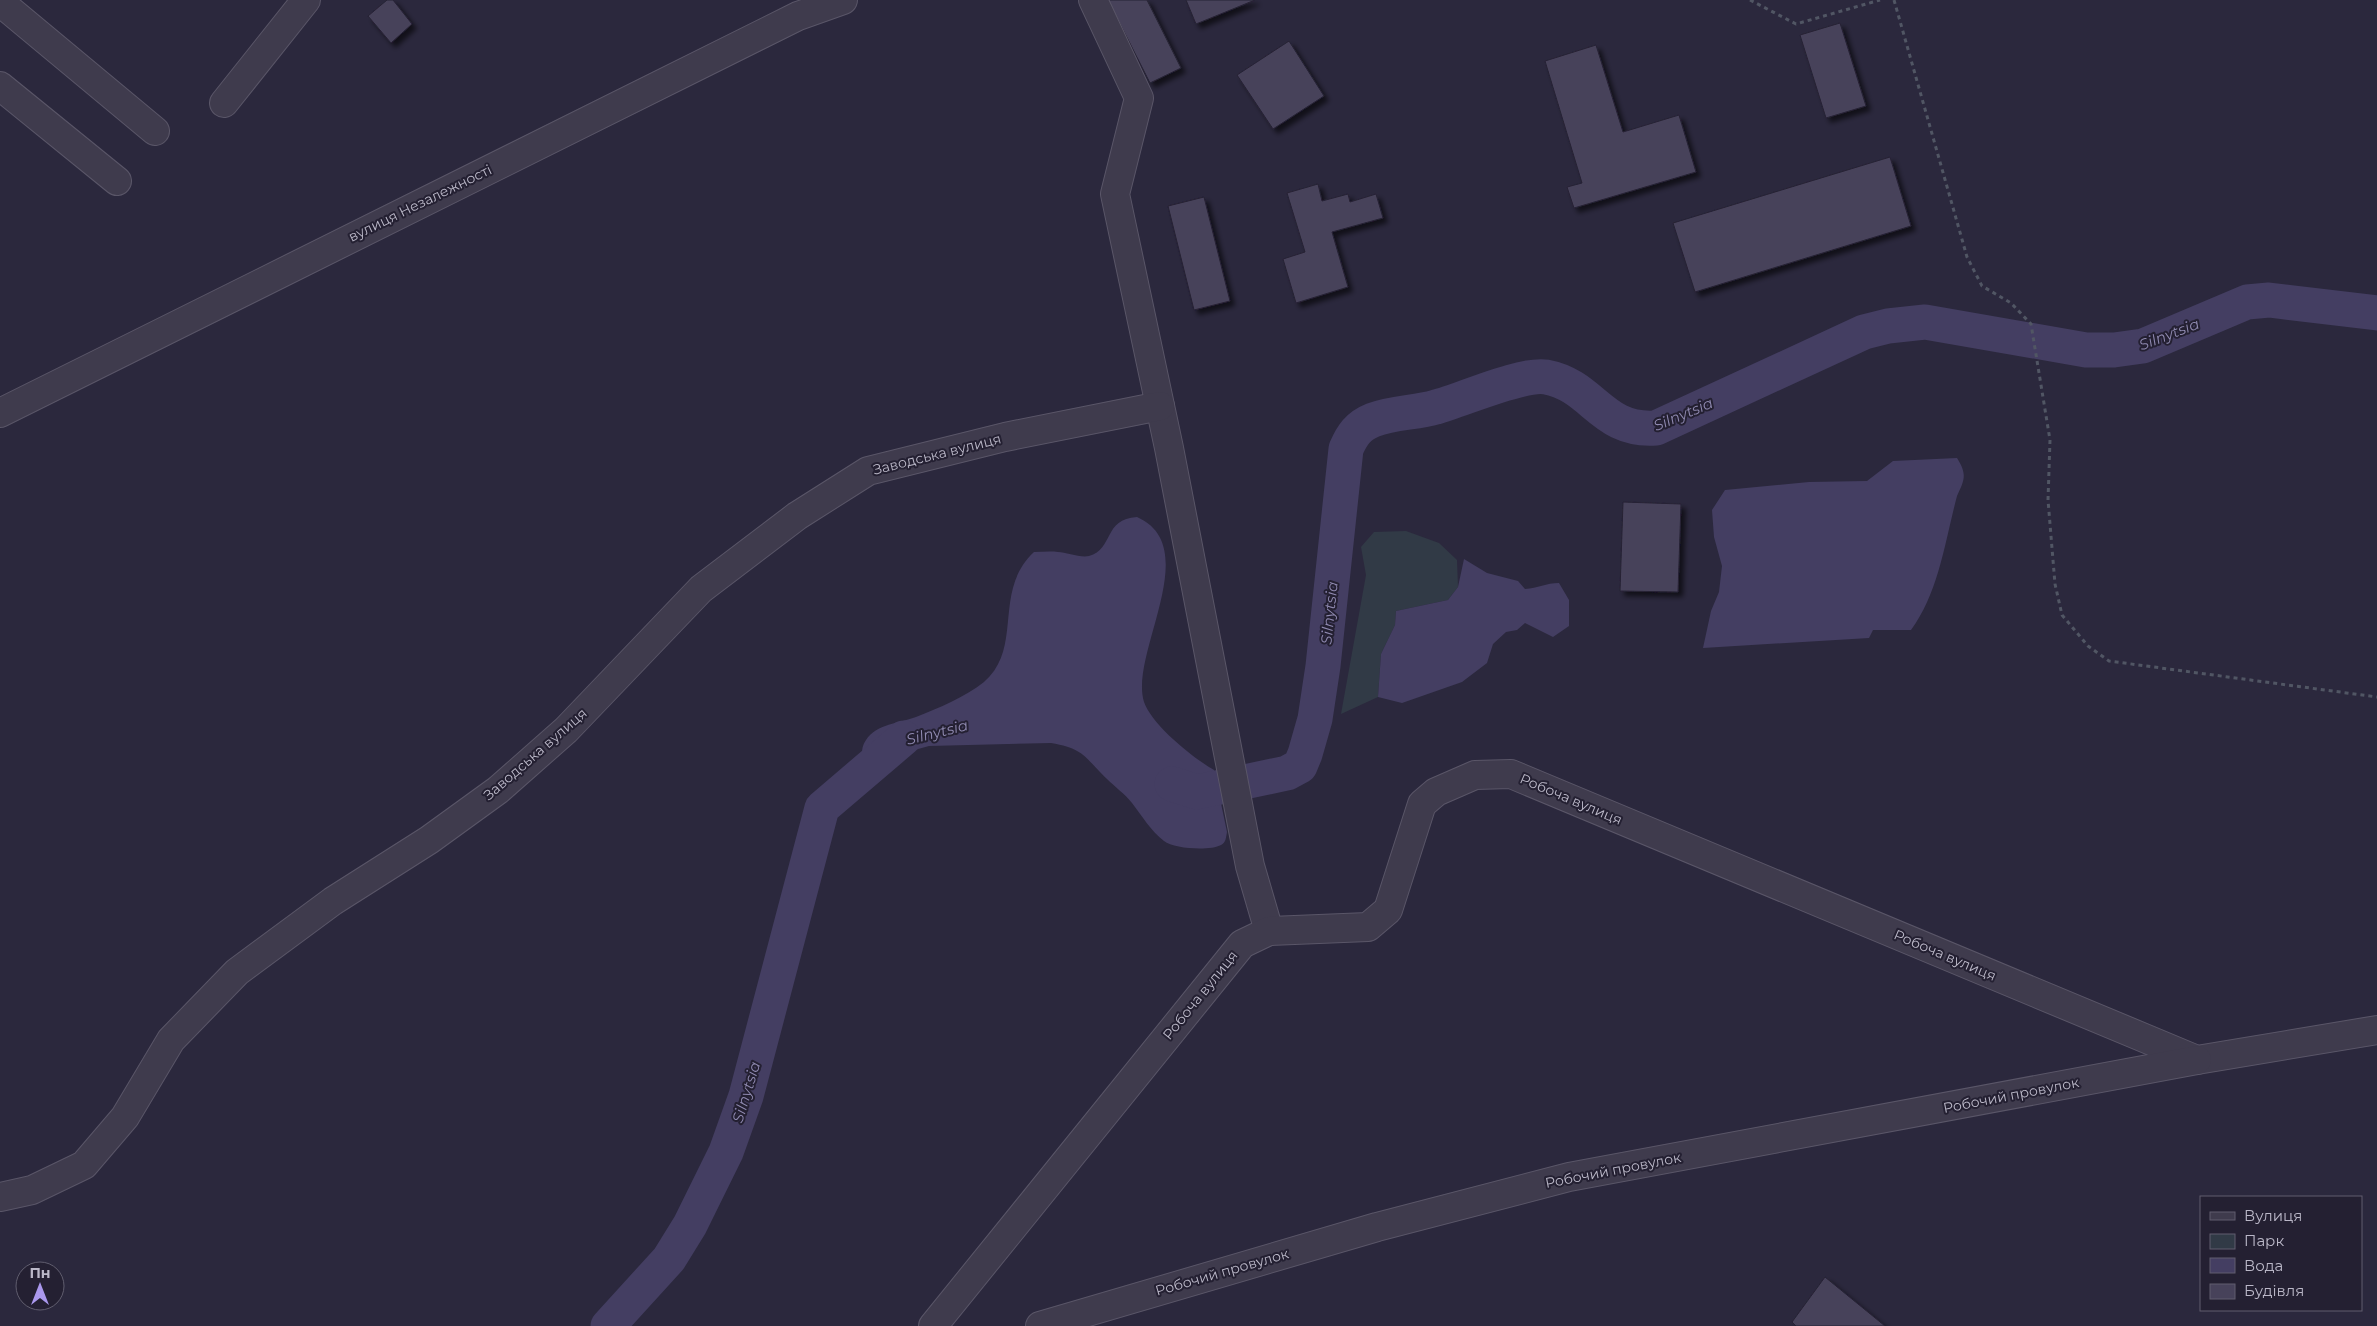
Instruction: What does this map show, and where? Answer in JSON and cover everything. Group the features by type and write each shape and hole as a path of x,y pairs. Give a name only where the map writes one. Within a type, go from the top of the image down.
{"street":[{"path":"224,103 306,0"},
{"name":"вулиця Незалежності","path":"0,413 791,8 843,0"},
{"path":"1093,0 1139,98 1115,194 1160,406 1250,866 1269,931"},
{"path":"0,2 155,131"},
{"path":"0,86 117,181"},
{"name":"Заводська вулиця","path":"0,1197 32,1190 84,1165 125,1117 170,1040 237,972 333,901 429,840 498,790 566,730 701,589 797,516 868,471 1005,437 1160,406"},
{"name":"Робоча вулиця","path":"933,1326 1242,944 1269,931 1368,927 1388,910 1422,804 1436,792 1476,775 1511,774 2197,1060"},
{"path":"2197,1060 2377,1030"},
{"name":"Робочий провулок","path":"1040,1326 1377,1227 1569,1176 2197,1060"}],"path":[{"path":"1750,0 1796,24 1880,0"},
{"path":"1894,0 1967,257 1982,286 2011,303 2032,324 2050,440 2048,500 2055,584 2062,615 2088,646 2109,661 2377,697"}],"green space":[{"path":"1406,531 1439,543 1457,560 1458,587 1448,600 1396,611 1395,625 1381,654 1378,697 1341,714 1366,575 1361,547 1374,532"}],"water":[{"path":"1957,458 1964,473 1962,485 1957,496 1935,583 1921,615 1911,630 1873,630 1869,638 1703,648 1711,611 1719,592 1722,566 1714,537 1712,510 1725,490 1809,482 1867,481 1893,461"},
{"path":"1137,517 1156,532 1165,552 1165,576 1142,682 1144,702 1155,721 1174,740 1195,758 1214,770 1227,832 1226,840 1223,844 1209,848 1192,848 1176,846 1164,841 1129,800 1083,755 1062,745 1051,743 929,746 900,754 877,770 870,772 862,762 862,753 864,743 876,730 943,706 984,682 996,668 1003,653 1014,584 1021,567 1034,552 1061,552 1089,556 1102,547 1113,528 1119,523 1126,519"},
{"path":"1464,559 1487,573 1518,581 1525,589 1559,583 1569,600 1569,626 1553,637 1525,623 1517,630 1506,632 1493,644 1487,663 1462,682 1402,703 1378,697 1381,654 1395,625 1396,611 1448,600 1458,587"}],"building":[{"path":"387,0 393,0 412,24 391,43 368,16"},
{"path":"1108,0 1147,0 1181,68 1150,83"},
{"path":"1186,0 1255,0 1196,24"},
{"path":"1840,23 1866,106 1826,118 1800,35"},
{"path":"1289,41 1324,96 1273,129 1237,75"},
{"path":"1596,45 1623,132 1679,115 1696,172 1574,208 1567,187 1582,183 1545,61"},
{"path":"1890,157 1911,226 1695,292 1673,223"},
{"path":"1318,184 1322,201 1348,194 1350,202 1376,194 1383,218 1332,232 1348,287 1296,303 1283,259 1305,252 1287,193"},
{"path":"1204,197 1230,301 1194,310 1168,206"},
{"path":"1623,502 1681,504 1678,592 1620,591"},
{"path":"1825,1277 1885,1326 1796,1326 1792,1322"}],"waterway":[{"name":"Silnytsia","path":"1172,784 1197,792 1287,773 1300,766 1315,719 1323,666 1346,449 1356,432 1363,425 1373,420 1388,415 1436,407 1522,379 1546,377 1576,389 1610,416 1622,423 1637,427 1656,428 1864,332 1888,326 1925,322 2086,350 2114,350 2143,346 2247,302 2269,300 2377,313"},
{"name":"Silnytsia","path":"608,1326 669,1259 690,1225 726,1152 746,1096 822,808 904,738"}]}
